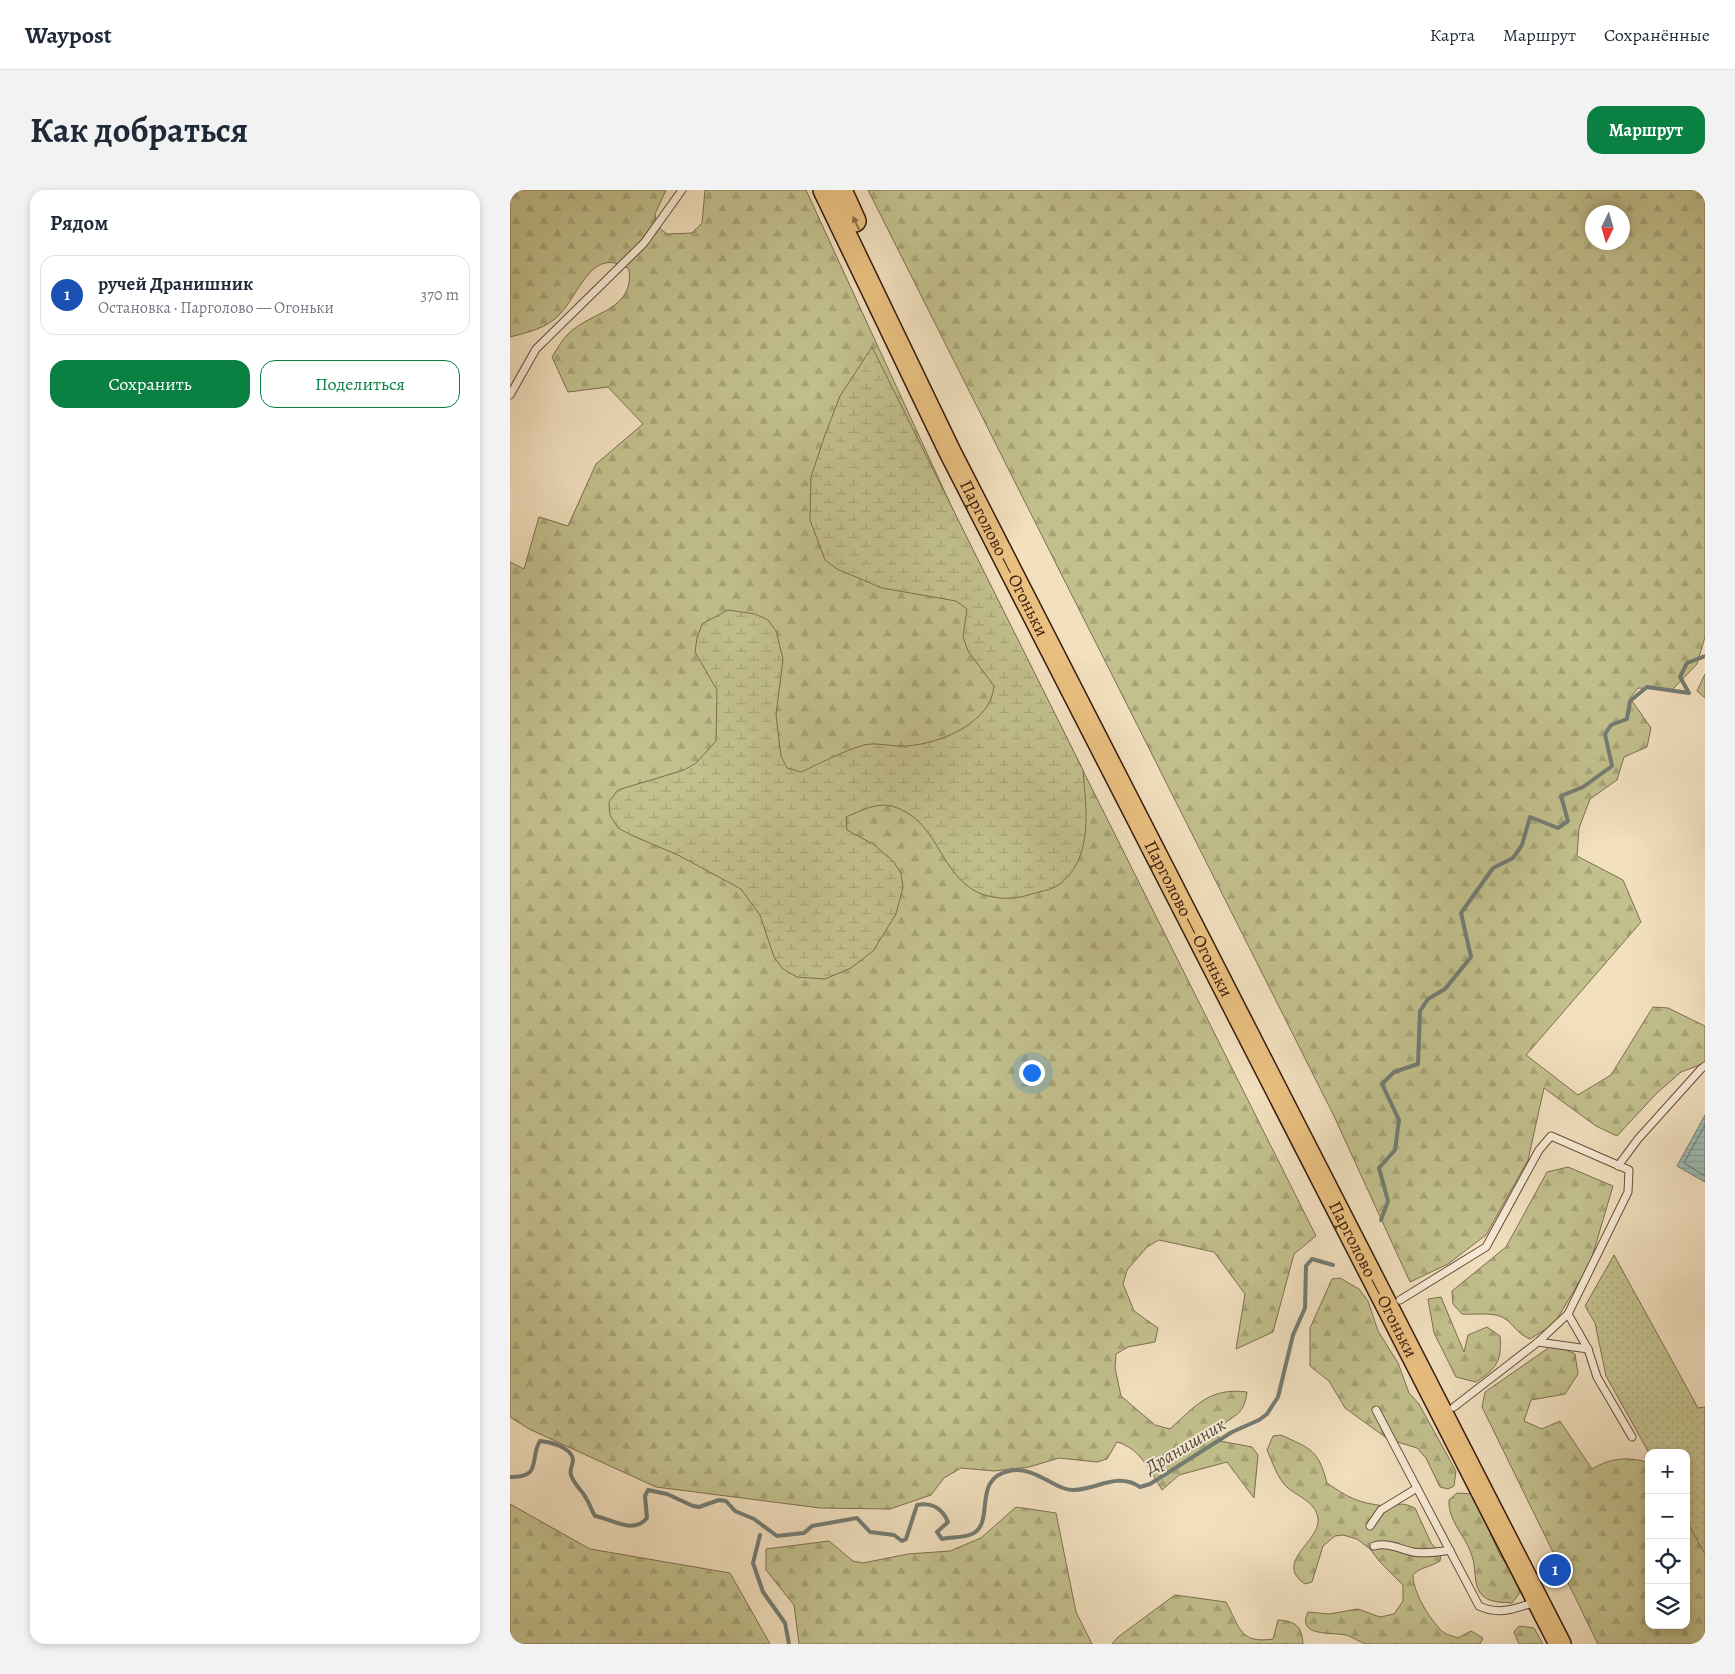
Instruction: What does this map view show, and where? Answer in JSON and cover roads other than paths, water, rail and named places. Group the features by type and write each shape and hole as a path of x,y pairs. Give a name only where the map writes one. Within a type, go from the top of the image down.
{"main road":[{"name":"Парголово — Огоньки","path":"824,190 950,452 1560,1644"},
{"name":"Парголово — Огоньки","path":"841,190 901,322 958,438 1576,1644"}],"lane":[{"path":"510,395 536,349 644,243 682,190"},
{"path":"1618,1166 1638,1139 1701,1068 1705,1066"},
{"path":"1400,1300 1486,1247 1539,1150 1550,1136 1629,1170 1628,1192 1568,1314 1538,1342 1454,1407"},
{"path":"1568,1314 1588,1349 1597,1377 1632,1437"},
{"path":"1538,1342 1588,1349"},
{"path":"1376,1410 1479,1606 1490,1612 1502,1612 1539,1602"},
{"path":"1370,1526 1382,1510 1418,1488"},
{"path":"1374,1546 1390,1544 1412,1552 1427,1553 1450,1550"}],"water":[{"path":"1705,1115 1705,1182 1677,1166"}],"waterway":[{"name":"Дранишник","path":"1381,1220 1388,1201 1379,1168 1395,1150 1399,1120 1382,1084 1394,1072 1418,1064 1420,1011 1428,999 1445,989 1471,957 1461,913 1493,868 1513,858 1522,845 1530,817 1558,828 1568,821 1561,796 1583,787 1612,766 1605,734 1611,725 1627,719 1630,701 1647,687 1689,693 1680,677 1687,663 1705,656"},
{"name":"Дранишник","path":"510,1477 520,1476 531,1471 540,1441 560,1446 572,1455 572,1479 589,1503 595,1516 622,1525 635,1525 647,1518 645,1496 648,1490 667,1494 699,1507 719,1500 726,1501 735,1511 754,1519 777,1536 804,1533 812,1526 857,1518 870,1532 894,1535 902,1541 906,1539 917,1505 922,1504 936,1507 946,1517 948,1522 937,1532 942,1539 969,1535 979,1528 983,1521 987,1492 991,1483 997,1476 1009,1471 1027,1472 1059,1487 1074,1490 1115,1481 1132,1483 1140,1487 1150,1484 1232,1432 1259,1420 1267,1414 1278,1397 1293,1335 1305,1308 1306,1266 1312,1259 1333,1265"},
{"path":"760,1535 753,1563 763,1592 785,1623 789,1644"}],"place":[{"name":"ручей Дранишник","path":"1555,1570"}]}
